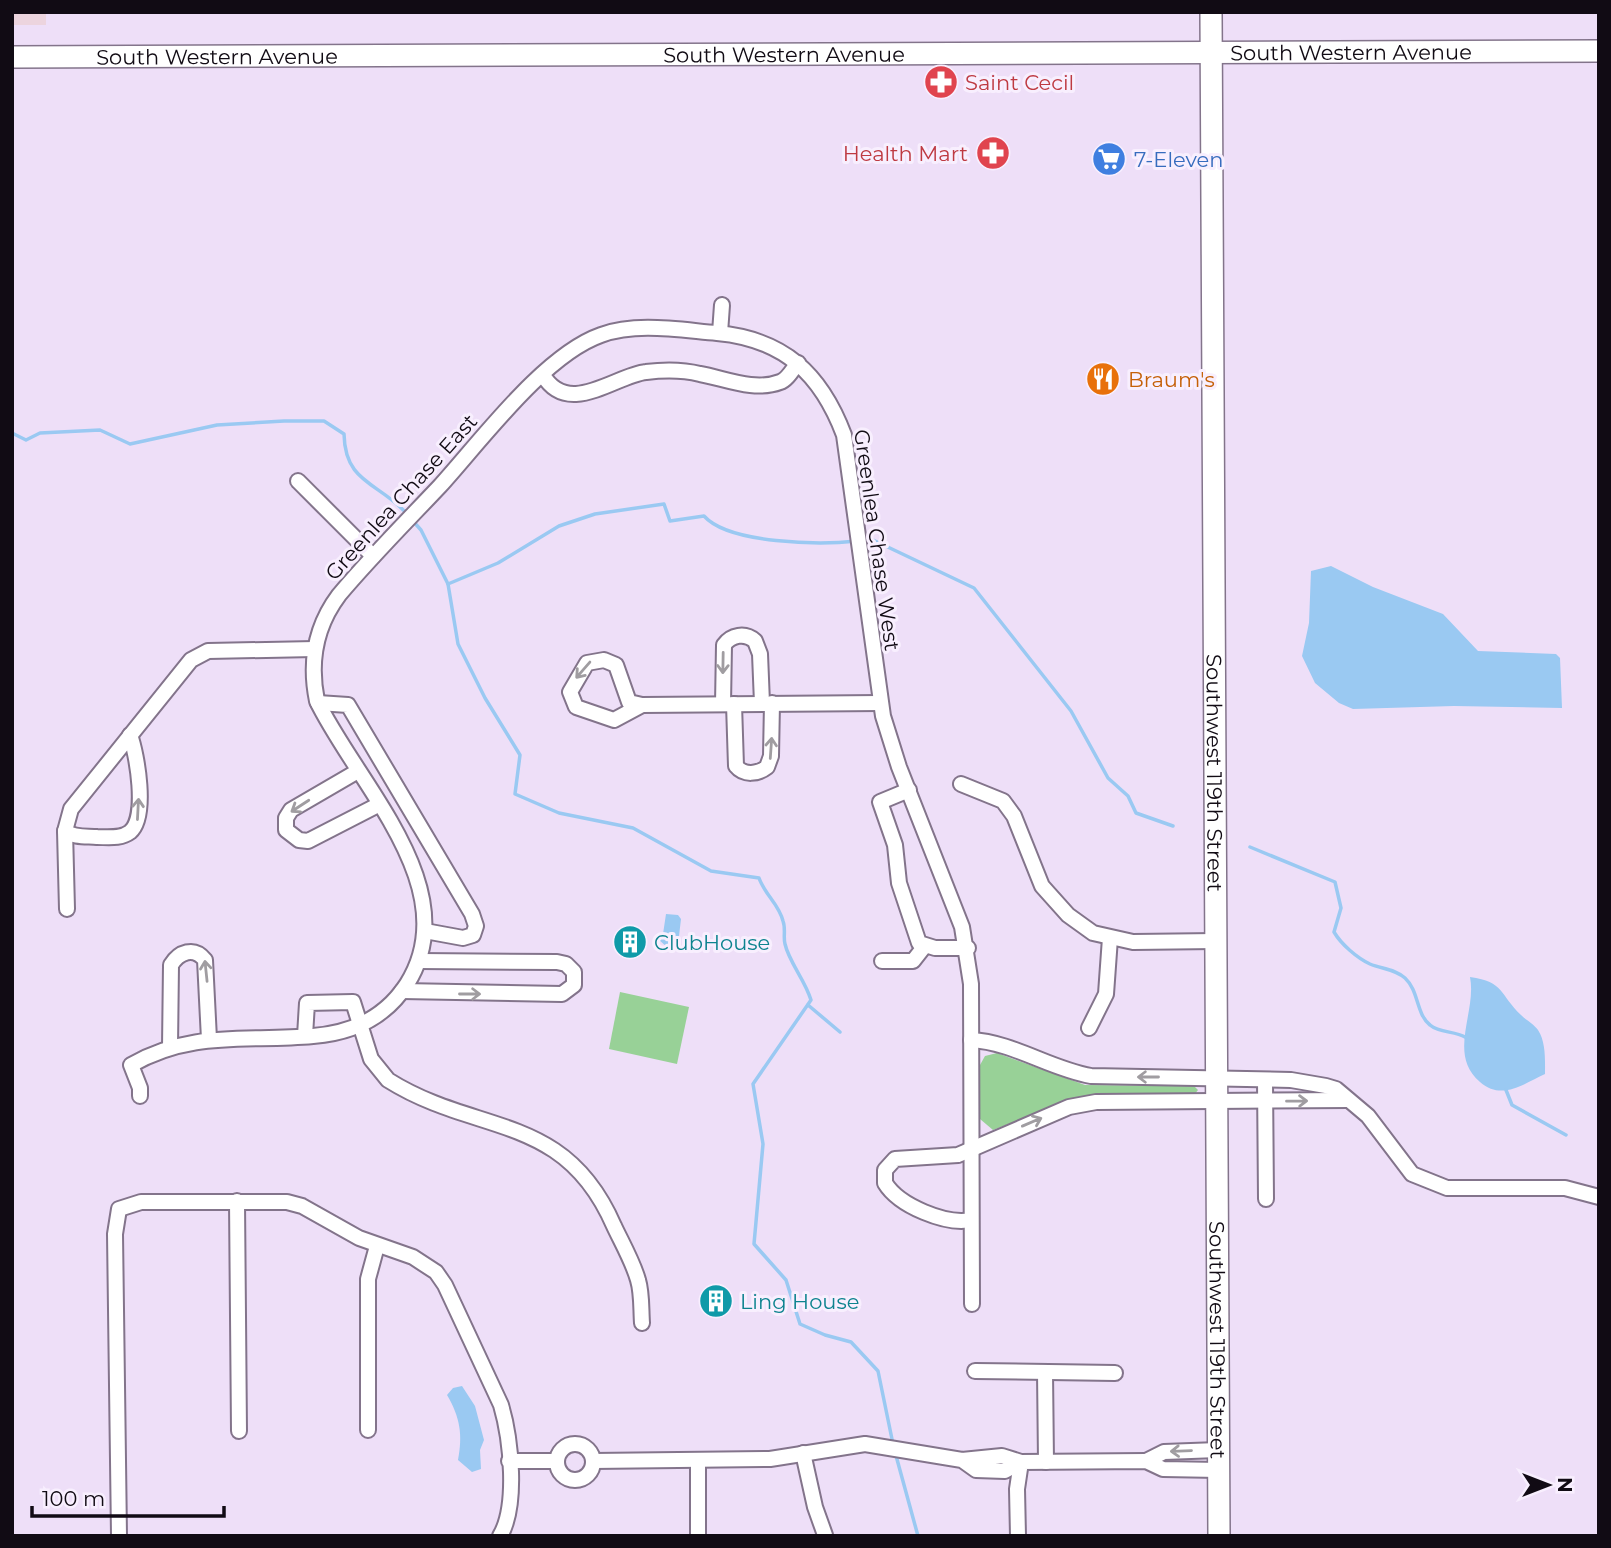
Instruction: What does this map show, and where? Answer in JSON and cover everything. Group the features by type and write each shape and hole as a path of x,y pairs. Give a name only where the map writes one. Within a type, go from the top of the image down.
{"main road":[{"name":"Southwest 119th Street","path":"1211,12 1219,1536"},
{"name":"South Western Avenue","path":"12,57 1599,51"}],"street":[{"path":"720,333 722,305"},
{"name":"Greenlea Chase East","path":"140,1096 140,1088 131,1065 170,1047 209,1039 305,1036 360,1026 377,1017 402,991 419,961 426,911 421,888 378,805 318,703 313,675 315,649 328,609 398,528 543,375 568,353 608,333 653,329 745,337"},
{"name":"Greenlea Chase West","path":"745,337 760,342 798,363 822,389 844,435 880,703 909,790 968,948 972,1304"},
{"path":"543,375 553,387 573,393 600,391 633,374 651,371 701,374 730,383 771,384 784,380 798,363"},
{"path":"298,481 373,556"},
{"path":"743,636 755,642 760,654 767,703 771,756 767,767 755,773 743,772 736,766 728,704 724,645 728,639 743,636"},
{"path":"68,909 65,831 71,808 191,660 203,652 315,649"},
{"path":"642,705 614,720 576,707 570,692 587,663 596,660 611,661 621,673 629,702 642,705 880,703"},
{"path":"318,703 348,705 472,914 476,926 473,935 463,938 425,931"},
{"path":"65,831 86,836 114,837 128,834 135,825 138,815 138,770 130,735"},
{"path":"358,771 291,810 286,818 286,830 299,840 308,841 378,805"},
{"path":"961,784 1003,801 1014,816 1042,886 1075,920 1093,933 1133,942 1216,941"},
{"path":"909,790 880,802 895,845 898,883 919,943 924,947 968,948"},
{"path":"1089,1028 1106,993 1110,938"},
{"path":"882,961 913,961 924,947"},
{"path":"170,1047 171,965 176,957 188,952 197,953 205,960 209,1039"},
{"path":"402,991 562,993 574,985 574,972 566,964 557,962 419,961"},
{"path":"305,1036 307,1003 353,1002 371,1059 388,1080 542,1142 567,1158 584,1174 607,1210 638,1281 642,1323"},
{"path":"971,1040 990,1041 1067,1071 1091,1076 1291,1080 1326,1086 1368,1116 1412,1174 1447,1188 1564,1188 1599,1197"},
{"path":"1265,1081 1266,1199"},
{"path":"971,1220 952,1223 941,1220 897,1196 889,1190 884,1177 885,1170 895,1159 943,1157 970,1150 1041,1118 1087,1103 1348,1100"},
{"path":"119,1536 115,1234 119,1209 141,1202 276,1200 303,1206 342,1230 377,1246 413,1257 430,1266 445,1285 501,1405 509,1461 509,1517 500,1536"},
{"path":"237,1201 239,1431"},
{"path":"368,1430 368,1279 377,1246"},
{"path":"975,1371 1115,1373"},
{"path":"1045,1372 1046,1462"},
{"path":"572,1444 586,1448 593,1461 587,1476 578,1480 564,1477 557,1461 560,1452 572,1444"},
{"path":"593,1461 770,1459 865,1444 962,1460 976,1470 1004,1471 1021,1462 1146,1461 1164,1452 1218,1460"},
{"path":"803,1452 815,1507 825,1535"},
{"path":"509,1461 557,1461"},
{"path":"698,1461 698,1536"},
{"path":"1018,1536 1017,1489 1021,1462"}],"shaded area":[{"path":"12,12 46,12 46,25 12,25"}],"green space":[{"path":"620,992 689,1007 677,1064 609,1049"},
{"path":"997,1053 1085,1085 1194,1086 1198,1090 1194,1095 1085,1097 1067,1101 993,1130 980,1119 980,1065 985,1056"}],"water":[{"path":"1331,566 1373,587 1443,614 1478,651 1556,654 1560,658 1562,708 1454,706 1353,709 1339,703 1315,683 1302,656 1309,623 1311,571"},
{"path":"666,914 678,915 681,919 679,936 668,948 658,939 663,934"},
{"path":"1470,977 1496,986 1514,1008 1538,1030 1544,1046 1545,1074 1512,1089 1496,1090 1488,1088 1470,1071 1464,1046 1470,1004"},
{"path":"462,1386 475,1406 484,1440 480,1450 481,1469 472,1472 458,1460 459,1426 447,1395 453,1388"}],"waterway":[{"path":"12,433 26,440 40,433 100,430 130,444 217,425 324,421 344,434 350,463 357,473 407,514"},
{"path":"448,584 498,563 559,526 595,514 664,504 670,521 704,516 716,525 754,537 821,543 857,541"},
{"path":"412,520 421,530 448,584 458,644 485,698 520,755 515,794 559,813 633,828 711,871 759,878 781,915 787,951 811,1000 753,1084 763,1144 754,1244 786,1280 800,1324 851,1342 878,1371 893,1444"},
{"path":"864,541 873,540 974,588 1071,711 1108,778 1128,796 1136,813 1173,826"},
{"path":"1250,847 1335,882 1341,908 1334,932 1341,941 1365,961 1405,978 1413,989 1422,1015 1430,1025 1465,1037"},
{"path":"808,1005 840,1032"},
{"path":"1506,1090 1512,1105 1566,1135"},
{"path":"895,1452 918,1536"}],"place":[{"name":"Saint Cecil","path":"941,82"},
{"name":"Health Mart","path":"993,153"},
{"name":"7-Eleven","path":"1109,159"},
{"name":"Braum's","path":"1103,379"},
{"name":"ClubHouse","path":"630,942"},
{"name":"Ling House","path":"716,1301"}]}
